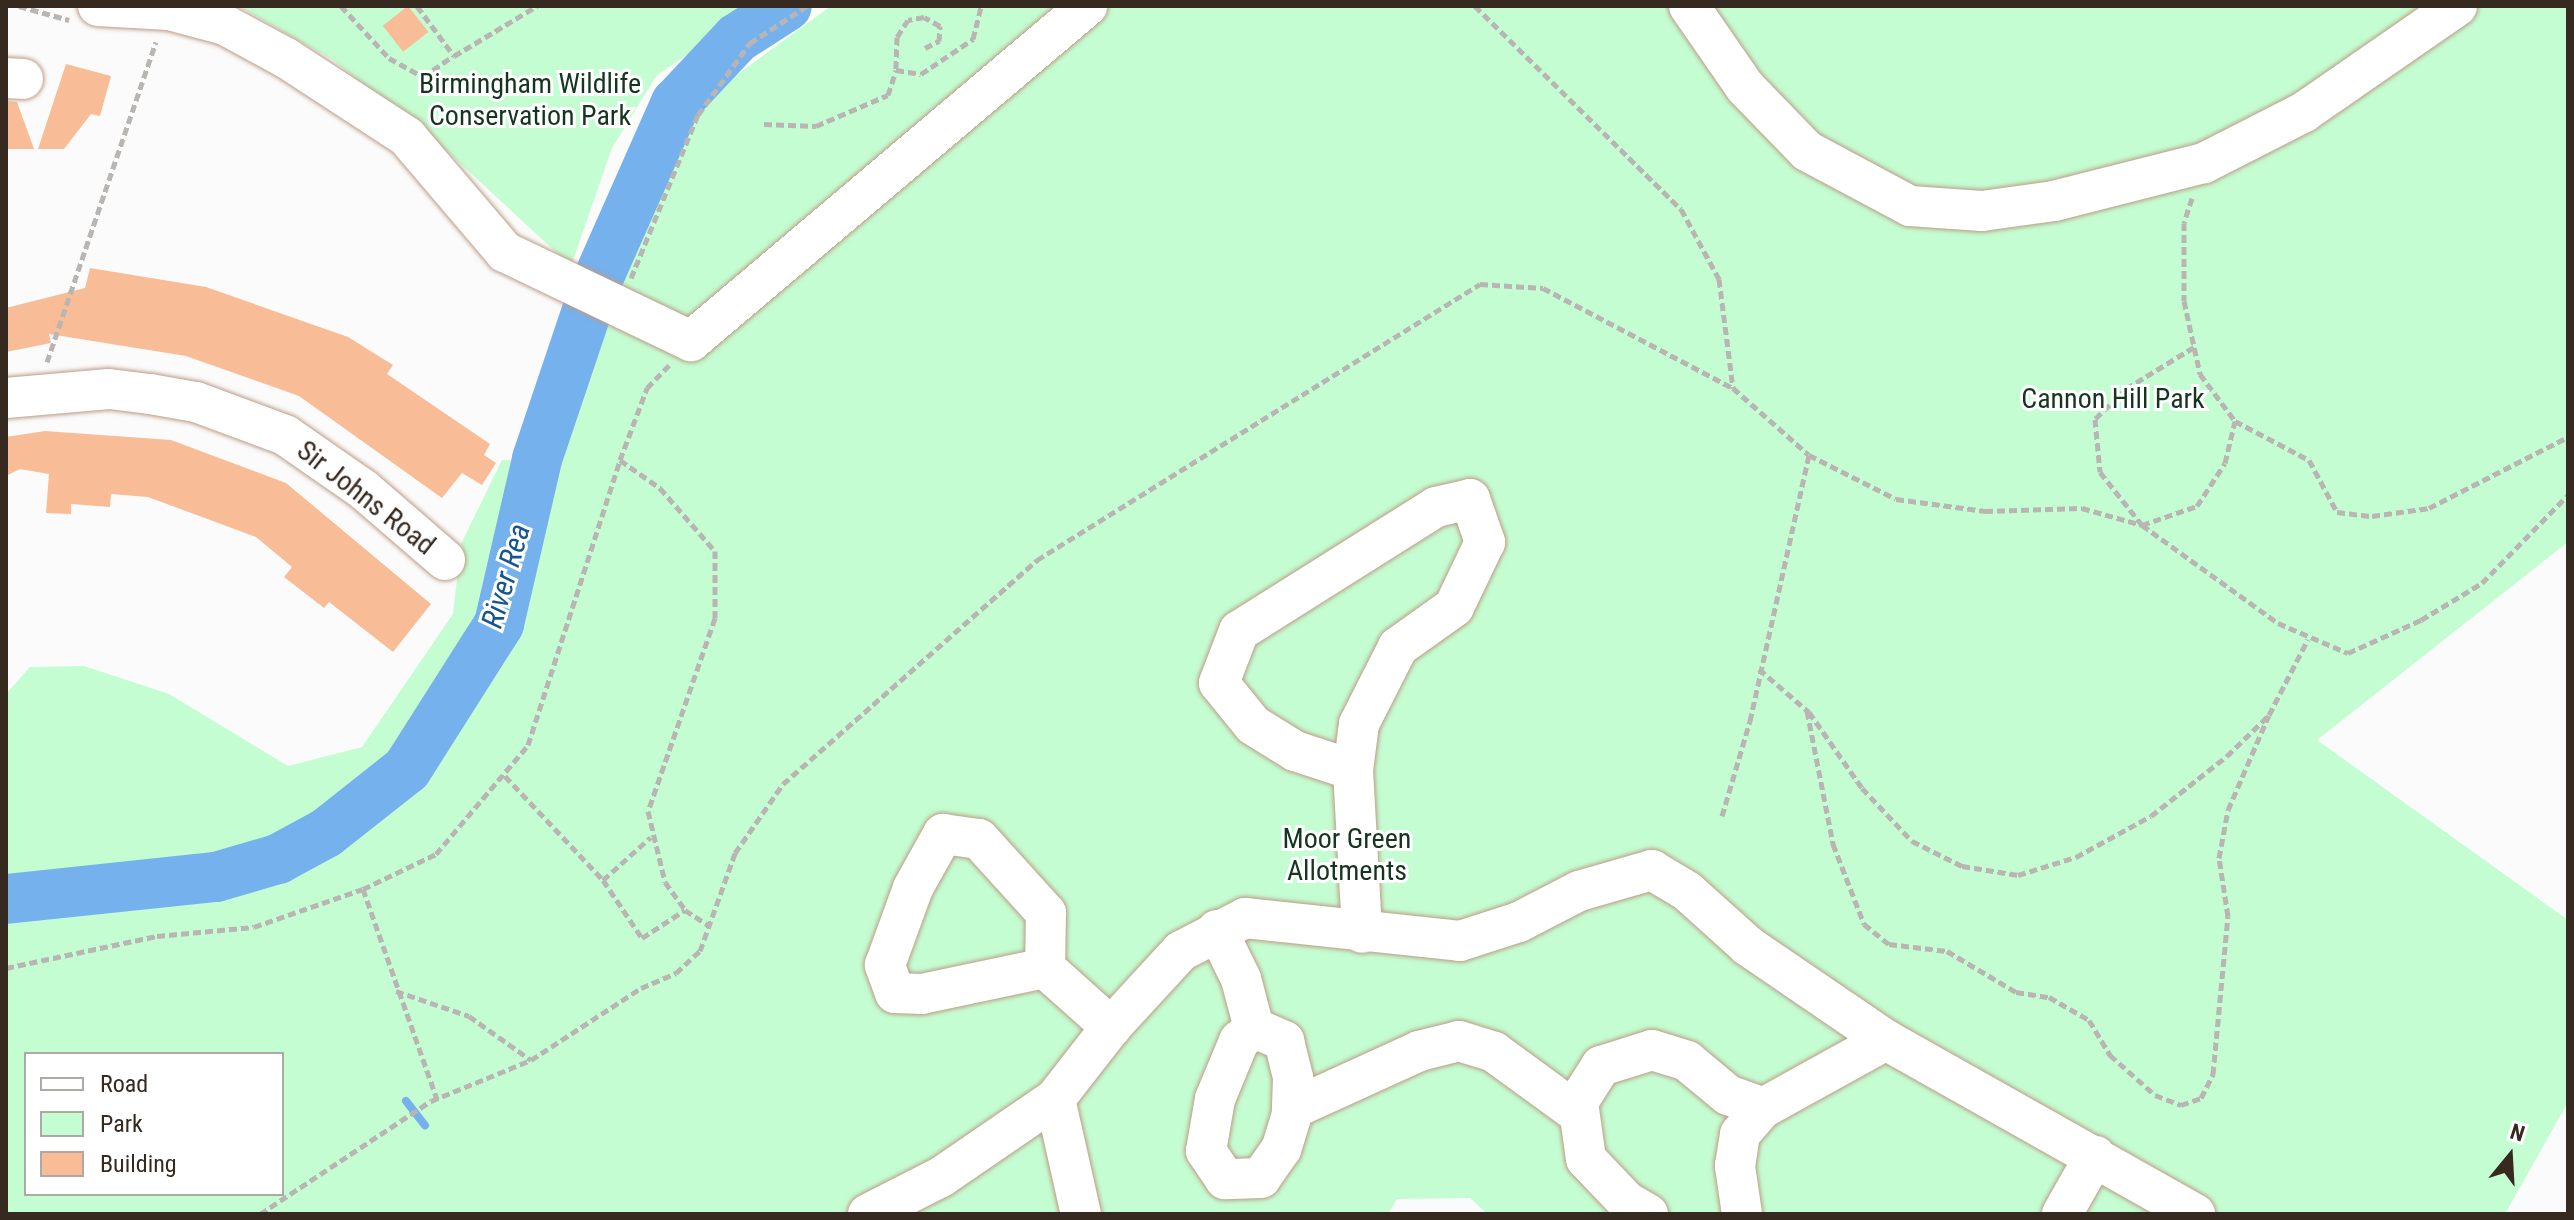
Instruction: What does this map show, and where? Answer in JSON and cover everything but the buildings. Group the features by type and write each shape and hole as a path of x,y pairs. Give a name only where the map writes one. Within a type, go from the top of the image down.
{"street":[{"path":"98,6 169,10 225,25 286,58 407,137 505,252 560,282 691,341 1087,6"},
{"path":"1689,6 1745,87 1807,151 1910,206 1982,211 2054,201 2204,163 2304,112 2457,6"},
{"name":"Sir Johns Road","path":"21,395 109,389 150,394 196,402 285,435 364,490 445,560"},
{"path":"1353,770 1295,751 1253,725 1219,683 1239,631 1436,507 1470,499 1485,542 1454,607 1398,647 1359,724 1353,770 1362,933"},
{"path":"1045,968 922,994 895,993 885,965 913,888 943,834 979,839 1046,913 1045,968 1111,1027"},
{"path":"868,1214 941,1177 1055,1099 1111,1027 1181,951 1217,930 1245,918 1362,933 1460,941 1519,922 1579,891 1652,870 1687,891 1748,946 1886,1040 2195,1214"},
{"path":"1217,930 1241,979 1254,1028"},
{"path":"1254,1028 1284,1041 1293,1078 1292,1109 1281,1149 1261,1178 1225,1179 1206,1151 1215,1099 1239,1041 1254,1028"},
{"path":"1742,1214 1735,1166 1740,1134 1763,1108 1886,1040"},
{"path":"1292,1109 1419,1051 1459,1041 1494,1052 1579,1114"},
{"path":"1648,1214 1627,1202 1586,1159 1578,1102 1601,1066 1652,1050 1687,1061 1728,1095 1763,1108"},
{"path":"1055,1099 1081,1214"},
{"path":"2062,1214 2095,1156"}],"path":[{"path":"341,6 389,58 423,77 537,6"},
{"path":"417,6 454,56"},
{"path":"616,307 698,115 750,43 807,6"},
{"path":"896,70 921,74 973,39 981,6"},
{"path":"1475,6 1681,209 1719,279 1733,388"},
{"path":"764,124 816,126 888,95 896,70 897,37 908,20 924,17 940,26 939,41 925,48"},
{"path":"21,395 111,180 154,51"},
{"path":"2204,163 2184,223 2184,301 2200,374 2235,421 2309,460 2337,512 2372,516 2429,508 2568,437"},
{"path":"260,1214 434,1100 531,1060 641,988 676,973 700,951 735,853 783,784 1037,560 1480,284 1543,288 1733,388 1809,455 1896,499 1985,511 2082,508 2142,525 2197,506 2225,463 2235,421"},
{"path":"6,968 157,936 254,927 363,889 436,854 505,776 528,745 620,460 647,388 691,341"},
{"path":"2194,347 2127,388 2095,419 2100,472 2142,525 2210,578 2308,639 2348,653 2421,620 2482,583 2568,495"},
{"path":"1722,816 1809,455"},
{"path":"620,460 660,488 715,551 715,618 653,784 648,811 651,837 665,882 685,910 710,926"},
{"path":"1807,711 1833,844 1864,924 1889,944 1947,951 2016,992 2062,1005 2089,1020 2110,1055 2155,1095 2181,1105 2201,1098 2213,1074 2228,916 2219,858 2228,810 2269,715 2308,639"},
{"path":"1759,669 1809,712 1862,788 1912,841 1962,866 2018,875 2076,857 2151,816 2269,715"},
{"path":"505,776 603,880 642,938 685,910"},
{"path":"603,880 651,837"},
{"path":"363,889 434,1100"},
{"path":"395,991 469,1016 531,1060"}],"green space":[{"name":"Birmingham Wildlife Conservation Park","path":"238,6 759,6 657,75 612,148 571,266 451,155 333,60"},
{"path":"831,6 2568,6 2568,542 2317,740 2568,920 2568,1102 2505,1214 1487,1214 1470,1198 1397,1199 1388,1214 6,1214 6,694 30,667 84,666 169,694 288,766 362,747 453,614 461,544 502,460 553,460 656,159 694,106"}],"waterway":[{"name":"River Rea","path":"6,899 216,877 278,859 326,833 407,769 499,624 537,459 597,281 676,103 737,38 787,6"},
{"path":"406,1101 425,1125"}],"park label":[{"name":"Cannon Hill Park","path":"2113,399"},
{"name":"Moor Green Allotments","path":"1347,855"}]}
